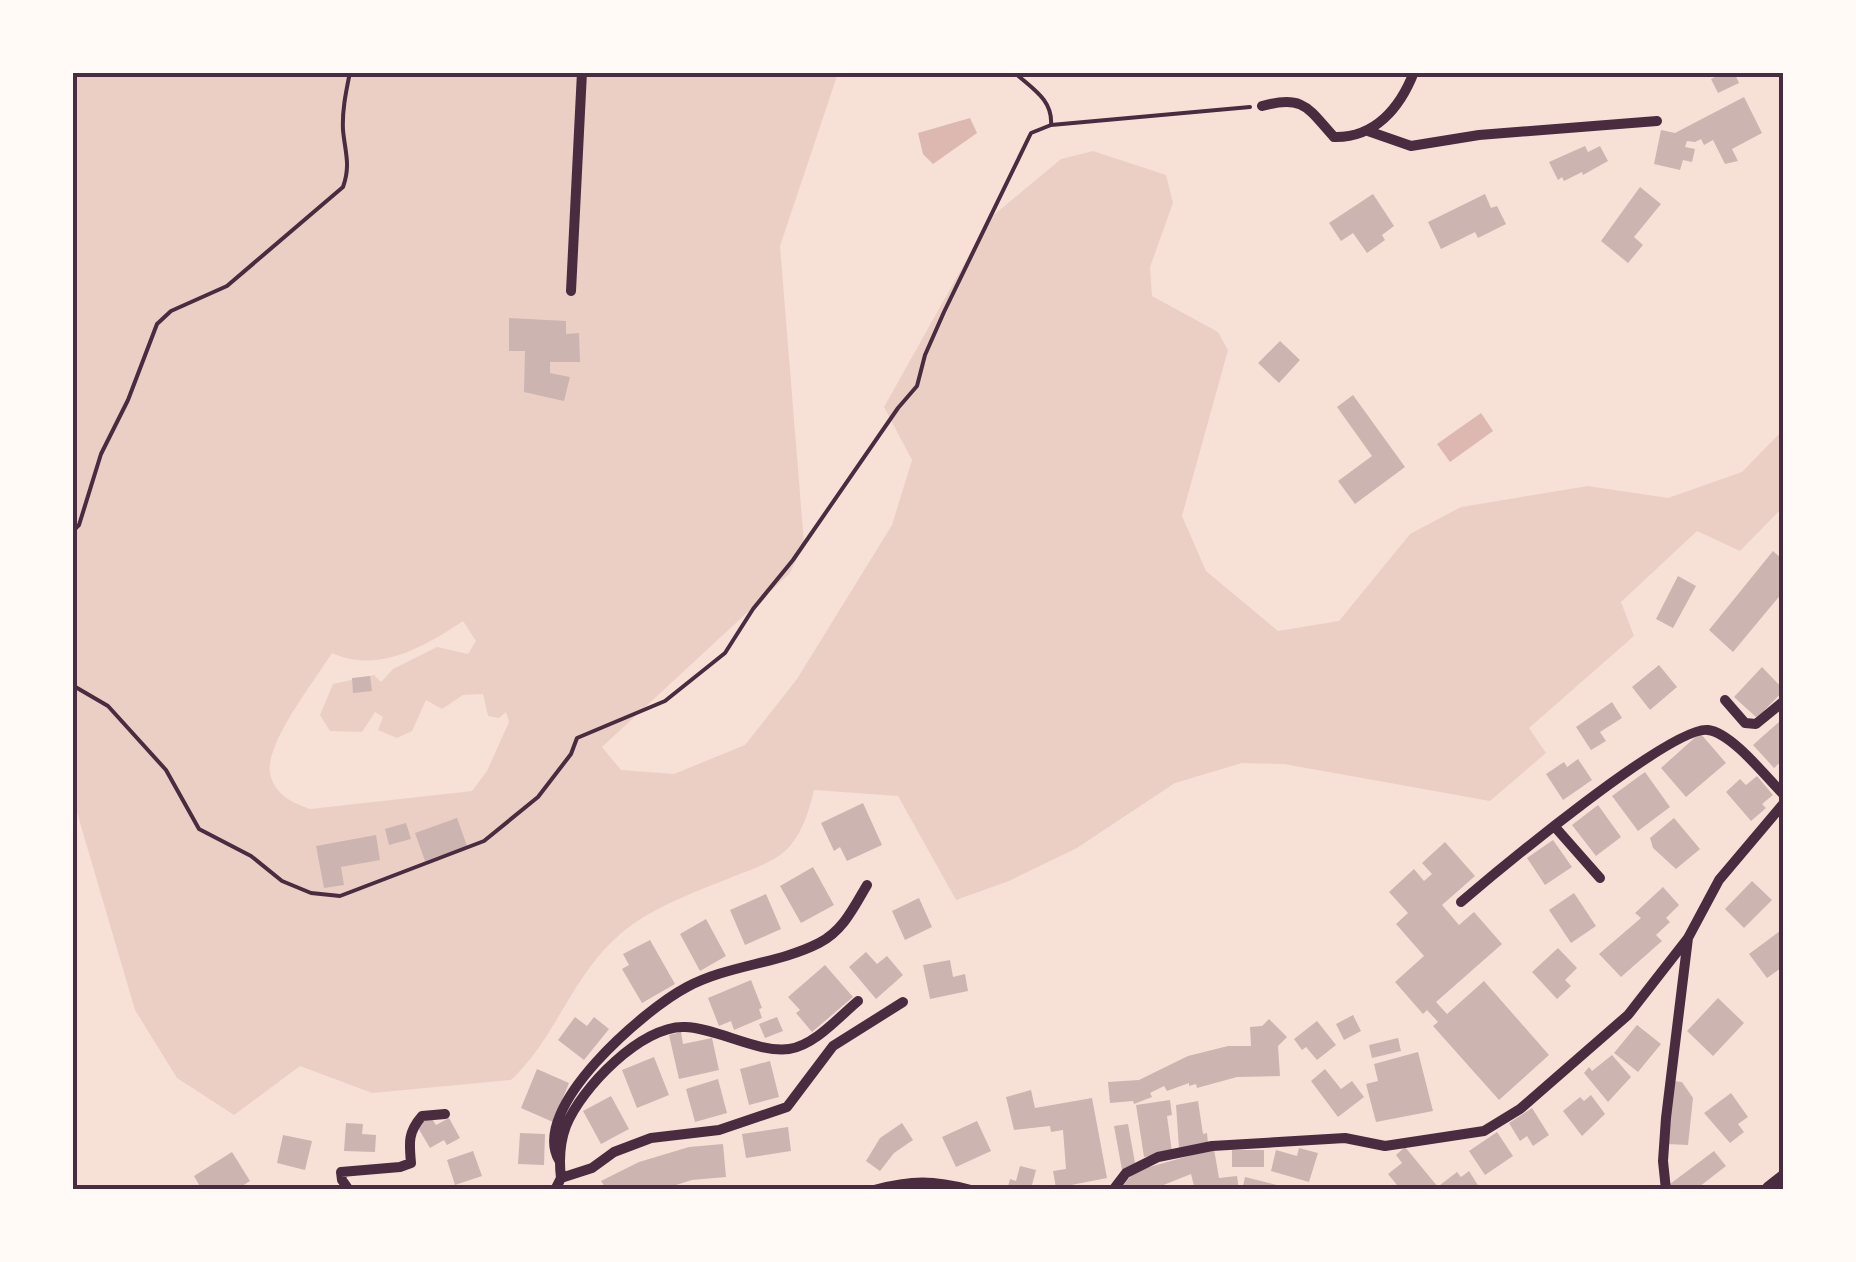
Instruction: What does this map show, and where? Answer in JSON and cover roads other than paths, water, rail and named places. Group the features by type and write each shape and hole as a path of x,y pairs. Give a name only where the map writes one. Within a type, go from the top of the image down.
{"main road":[{"path":"1770,1190 1784,1178"}],"street":[{"path":"571,291 582,72"},
{"path":"1262,106 1278,101 1308,106 1334,138 1348,138 1368,130 1402,103 1414,72"},
{"path":"1368,130 1411,146 1479,135 1657,121"},
{"path":"1725,700 1745,723 1756,724 1784,702"},
{"path":"1462,902 1661,748 1699,730 1726,738 1784,795"},
{"path":"1113,1190 1126,1174 1148,1162 1212,1146 1344,1138 1384,1146 1484,1132 1520,1110 1628,1014 1688,938 1719,880 1784,803"},
{"path":"1556,827 1600,878"},
{"path":"559,1160 552,1148 566,1101 647,1013 687,987 721,972 818,944 845,922 867,884"},
{"path":"1666,1190 1666,1118 1688,938"},
{"path":"555,1190 561,1178 559,1160 565,1129 575,1106 630,1048 664,1030 682,1027 790,1049 808,1041 858,1002"},
{"path":"561,1178 592,1168 614,1152 651,1138 718,1130 786,1107 833,1046 903,1002"},
{"path":"349,1190 341,1172 411,1163 409,1134 414,1125 422,1116 445,1114"},
{"path":"874,1190 907,1182 938,1181 970,1190"}]}
